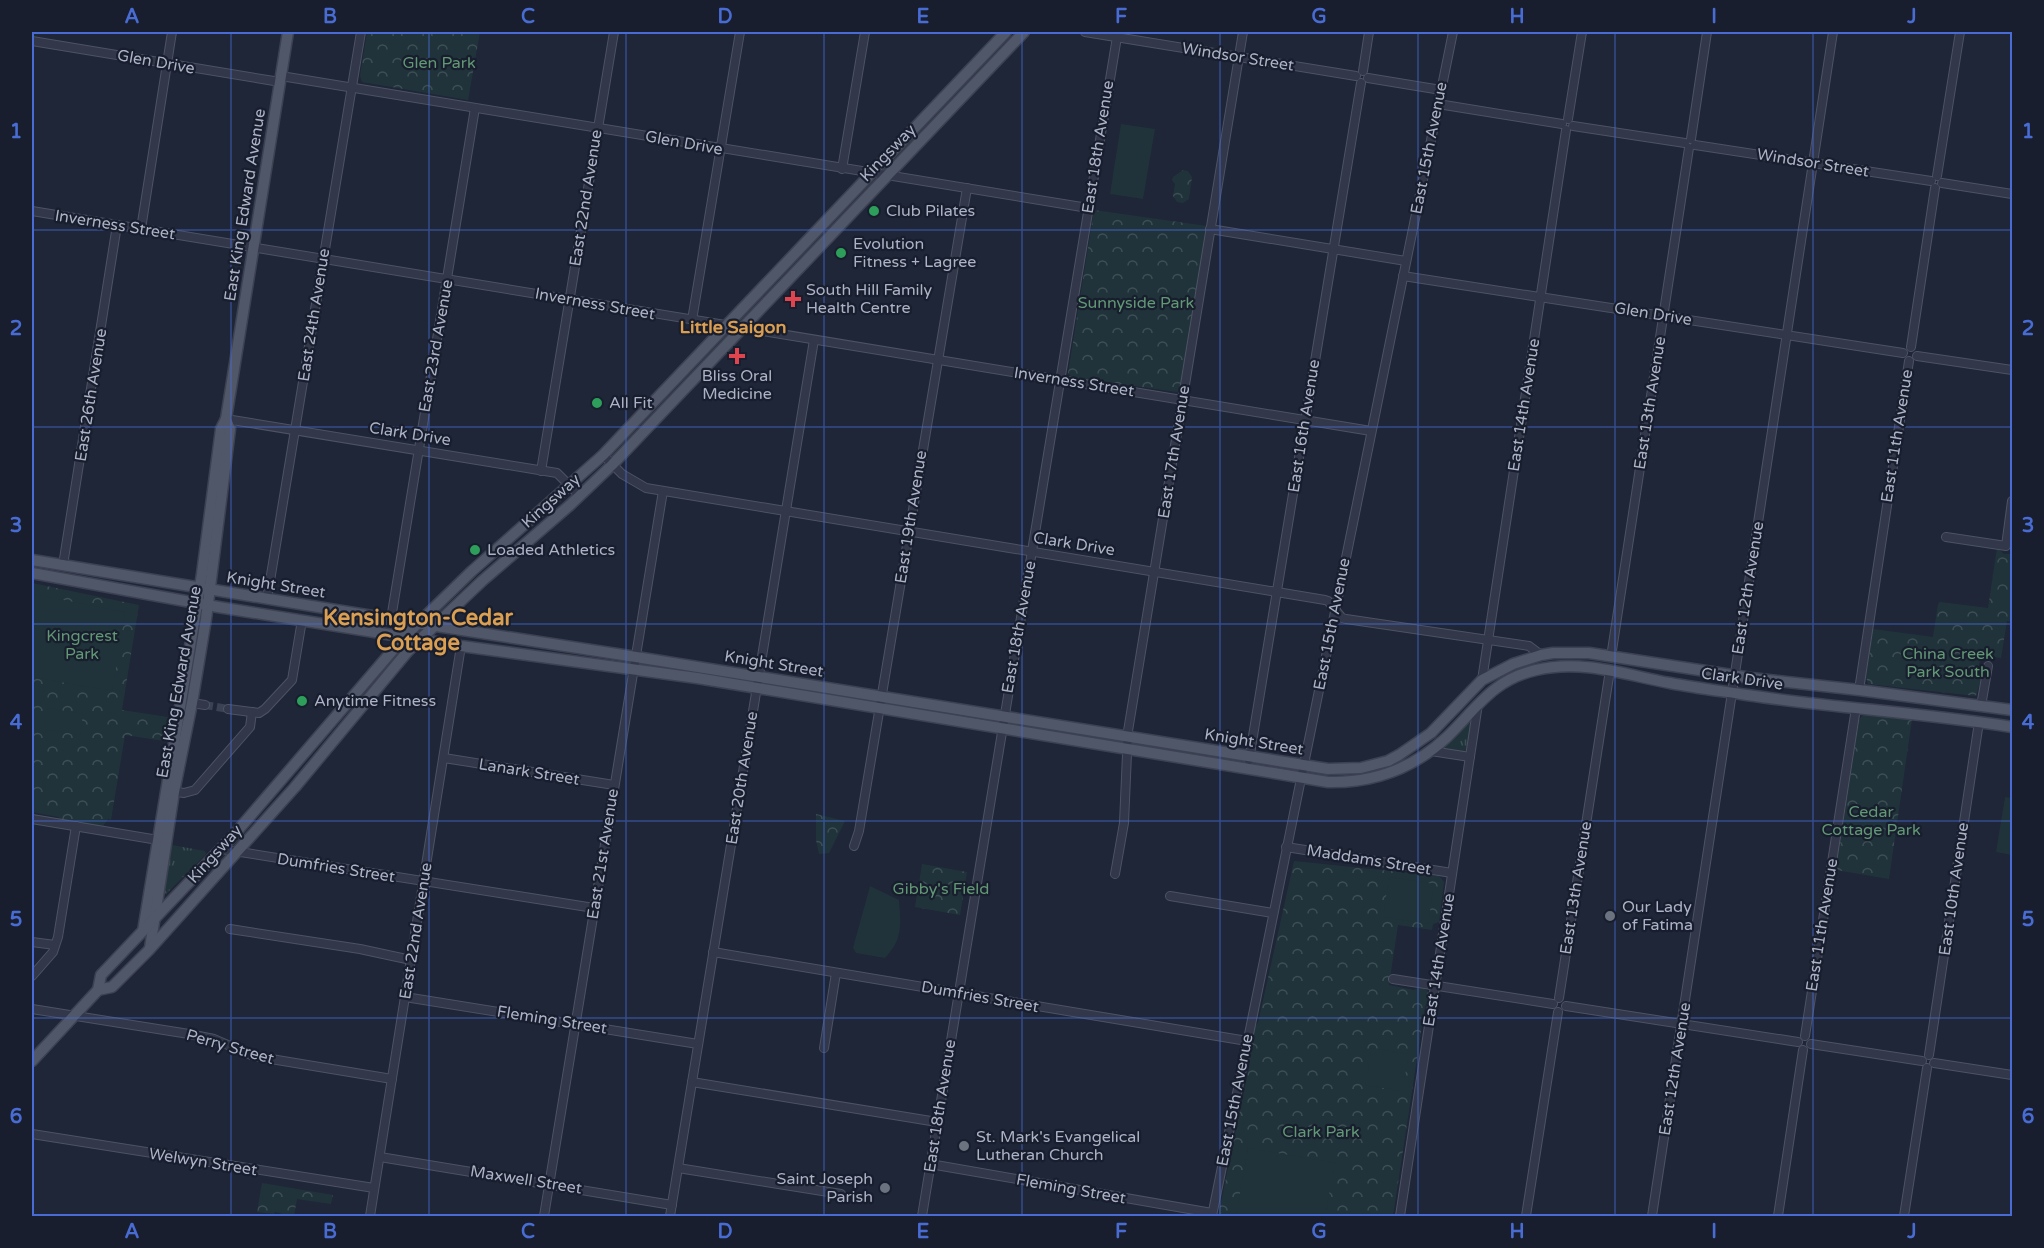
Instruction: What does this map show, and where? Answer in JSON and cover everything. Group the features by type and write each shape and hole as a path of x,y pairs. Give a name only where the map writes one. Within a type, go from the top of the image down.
{"main road":[{"name":"East King Edward Avenue","path":"170,791 192,703 221,429 226,419 288,32"},
{"name":"Kingsway","path":"32,1061 98,990 101,975 251,816 417,623 603,455 1006,32"},
{"name":"Kingsway","path":"98,990 112,987 149,950 238,852 408,651 482,581 580,496 612,465 1024,32"},
{"name":"Knight Street","path":"32,560 1003,723 1343,770 1388,761 1431,733 1482,680"},
{"name":"Knight Street","path":"32,573 203,604 461,646 635,663"},
{"name":"East King Edward Avenue","path":"142,934 162,840 203,604"},
{"name":"Clark Drive","path":"1482,680 1513,664 1540,655 1576,652 1735,676 2013,710"},
{"name":"Clark Drive","path":"1478,703 1494,689 1533,670 1566,666 1610,670 1671,684 1732,693 2013,727"},
{"name":"Knight Street","path":"1128,742 1247,769 1300,778 1343,782 1376,777 1406,766 1431,751 1478,703"},
{"name":"East King Edward Avenue","path":"149,950 155,918 162,840"}],"street":[{"path":"141,229 172,32"},
{"name":"East 24th Avenue","path":"267,599 361,32"},
{"name":"East 22nd Avenue","path":"541,471 614,32"},
{"path":"692,320 740,32"},
{"path":"842,169 865,32"},
{"name":"Windsor Street","path":"1085,32 1441,90"},
{"name":"East 17th Avenue","path":"1115,874 1124,822 1128,742 1243,32"},
{"name":"East 16th Avenue","path":"1247,769 1369,32"},
{"name":"East 15th Avenue","path":"1212,1215 1453,32"},
{"name":"East 14th Avenue","path":"1482,680 1582,32"},
{"name":"East 13th Avenue","path":"1611,657 1707,32"},
{"name":"East 12th Avenue","path":"1652,1216 1833,32"},
{"name":"East 11th Avenue","path":"1858,690 1907,354 1960,32"},
{"name":"East 18th Avenue","path":"922,1216 1117,37"},
{"name":"Glen Drive","path":"32,41 167,64 352,87 870,174 1088,208"},
{"name":"Windsor Street","path":"1438,104 2013,194"},
{"name":"East 23rd Avenue","path":"391,620 475,108"},
{"name":"East 19th Avenue","path":"854,846 859,831 881,703 967,188"},
{"name":"Inverness Street","path":"32,211 1371,431"},
{"name":"East 26th Avenue","path":"63,565 117,225"},
{"path":"1210,229 1406,261"},
{"name":"Glen Drive","path":"1403,276 1907,354"},
{"name":"East 20th Avenue","path":"670,1216 814,340"},
{"path":"1907,354 1913,361 1917,356 2013,370"},
{"name":"Clark Drive","path":"226,419 559,474 580,496"},
{"name":"Clark Drive","path":"603,455 636,484 646,488 1328,601 1342,618 1530,646 1540,655"},
{"name":"East 21st Avenue","path":"544,1216 663,491"},
{"path":"1946,537 2006,546 2013,501"},
{"path":"228,709 259,713 266,709 292,680 302,620"},
{"name":"East 22nd Avenue","path":"370,1216 461,646"},
{"path":"1981,706 1988,666"},
{"name":"East 13th Avenue","path":"1526,1216 1610,670"},
{"path":"192,703 205,705"},
{"name":"East 14th Avenue","path":"1400,1216 1478,703"},
{"name":"East 11th Avenue","path":"1778,1216 1856,708"},
{"path":"170,791 190,793 195,790 250,727 252,712"},
{"name":"East 10th Avenue","path":"1904,1216 1979,722"},
{"path":"1431,751 1470,757"},
{"name":"Lanark Street","path":"444,758 614,785"},
{"path":"32,819 162,840"},
{"path":"32,976 53,952 76,826"},
{"name":"Maddams Street","path":"1286,847 1452,873"},
{"name":"Dumfries Street","path":"220,849 594,908"},
{"path":"1170,896 1273,912"},
{"path":"230,929 411,960"},
{"path":"32,942 55,945"},
{"name":"Dumfries Street","path":"713,952 1247,1041"},
{"path":"824,1048 836,973"},
{"path":"1393,979 2013,1075"},
{"name":"Fleming Street","path":"405,997 698,1044"},
{"name":"Perry Street","path":"32,1009 214,1039 251,1055 392,1078"},
{"path":"692,1082 938,1122"},
{"name":"Welwyn Street","path":"32,1134 374,1188"},
{"name":"Maxwell Street","path":"380,1157 672,1205"},
{"name":"Fleming Street","path":"930,1164 1212,1215"},
{"path":"678,1168 841,1194"}],"green space":[{"name":"Glen Park","path":"367,32 480,32 468,100 362,82 360,76"},
{"path":"1121,124 1155,129 1143,199 1110,194"},
{"path":"1183,170 1188,171 1192,177 1189,199 1183,203 1177,202 1173,196 1175,184 1172,180"},
{"name":"Sunnyside Park","path":"1094,210 1207,226 1180,389 1177,392 1072,377 1068,373"},
{"name":"China Creek Park South","path":"1997,548 2004,554 2012,554 2012,622 2007,621 2001,658 1987,656 1979,663 1981,679 1976,696 1868,684 1866,677 1873,629 1933,637 1940,602 1988,608"},
{"name":"Kingcrest Park","path":"32,583 139,605 122,710 174,718 170,742 125,735 111,820 108,819 103,826 62,820 58,817 32,812"},
{"path":"32,594 125,612 112,691 32,677"},
{"path":"48,708 83,714 80,735 45,729"},
{"name":"Cedar Cottage Park","path":"1867,714 1912,719 1889,879 1836,870 1859,720"},
{"path":"1467,722 1471,724 1466,750 1461,753 1444,749"},
{"path":"2005,797 2012,798 2012,855 1996,852"},
{"path":"816,814 845,821 829,853 819,854 816,840"},
{"path":"172,845 205,851 206,854 166,894 164,891 169,851"},
{"name":"Clark Park","path":"1294,861 1439,876 1444,882 1439,922 1433,924 1432,930 1398,925 1389,985 1414,990 1425,989 1430,994 1429,1002 1425,1006 1393,1216 1218,1216 1250,1063 1248,1058 1254,1027 1258,1023"},
{"name":"Gibby's Field","path":"922,864 967,872 960,915 915,907"},
{"path":"1389,877 1434,884 1428,924 1383,917"},
{"path":"870,886 899,900 900,931 895,944 885,958 856,953 853,948"},
{"path":"1372,1048 1409,1054 1402,1091 1365,1085"},
{"path":"1248,1148 1335,1163 1325,1216 1236,1216"},
{"path":"262,1183 333,1195 331,1204 297,1199 294,1216 283,1216 275,1212 274,1214 257,1212"}],"tunnel":[{"path":"205,705 228,709"}],"place":[{"name":"Club Pilates","path":"874,211"},
{"name":"Evolution Fitness + Lagree","path":"841,253"},
{"name":"South Hill Family Health Centre","path":"793,299"},
{"name":"Bliss Oral Medicine","path":"737,356"},
{"name":"All Fit","path":"597,403"},
{"name":"Loaded Athletics","path":"475,550"},
{"name":"Anytime Fitness","path":"302,701"},
{"name":"Our Lady of Fatima","path":"1610,916"},
{"name":"St. Mark's Evangelical Lutheran Church","path":"964,1146"},
{"name":"Saint Joseph Parish","path":"885,1188"}],"district":[{"name":"Little Saigon","path":"733,327"},
{"name":"Kensington-Cedar Cottage","path":"418,630"}]}
